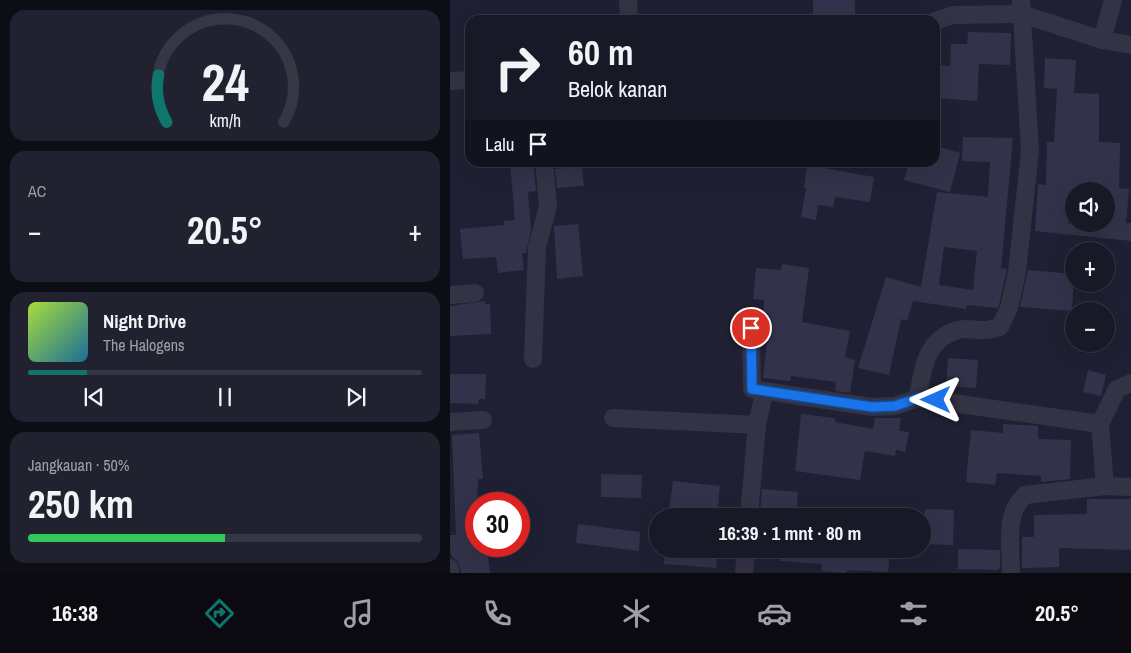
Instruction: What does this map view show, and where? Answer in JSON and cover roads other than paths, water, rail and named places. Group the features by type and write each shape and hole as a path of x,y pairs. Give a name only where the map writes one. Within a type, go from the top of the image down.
{"street":[{"path":"628,0 629,15"},
{"path":"1102,40 1113,0"},
{"path":"918,398 923,365 938,339 959,329 985,330 1000,327 1009,308 1017,272 1030,150 1021,7"},
{"path":"940,19 953,15 1021,7 1102,40 1131,45"},
{"path":"450,81 465,80"},
{"path":"533,359 537,247 548,206 544,167"},
{"path":"450,294 475,293"},
{"path":"751,328 752,389 764,393 872,407 895,406 918,398 1100,424"},
{"path":"1105,486 1100,424 1116,389 1131,383"},
{"path":"750,508 757,425 764,393"},
{"path":"613,418 757,425"},
{"path":"450,422 483,420"},
{"path":"1011,573 1011,517 1016,502 1025,494 1105,486 1131,486"},
{"path":"744,573 745,558"},
{"path":"450,568 450,573"}]}
